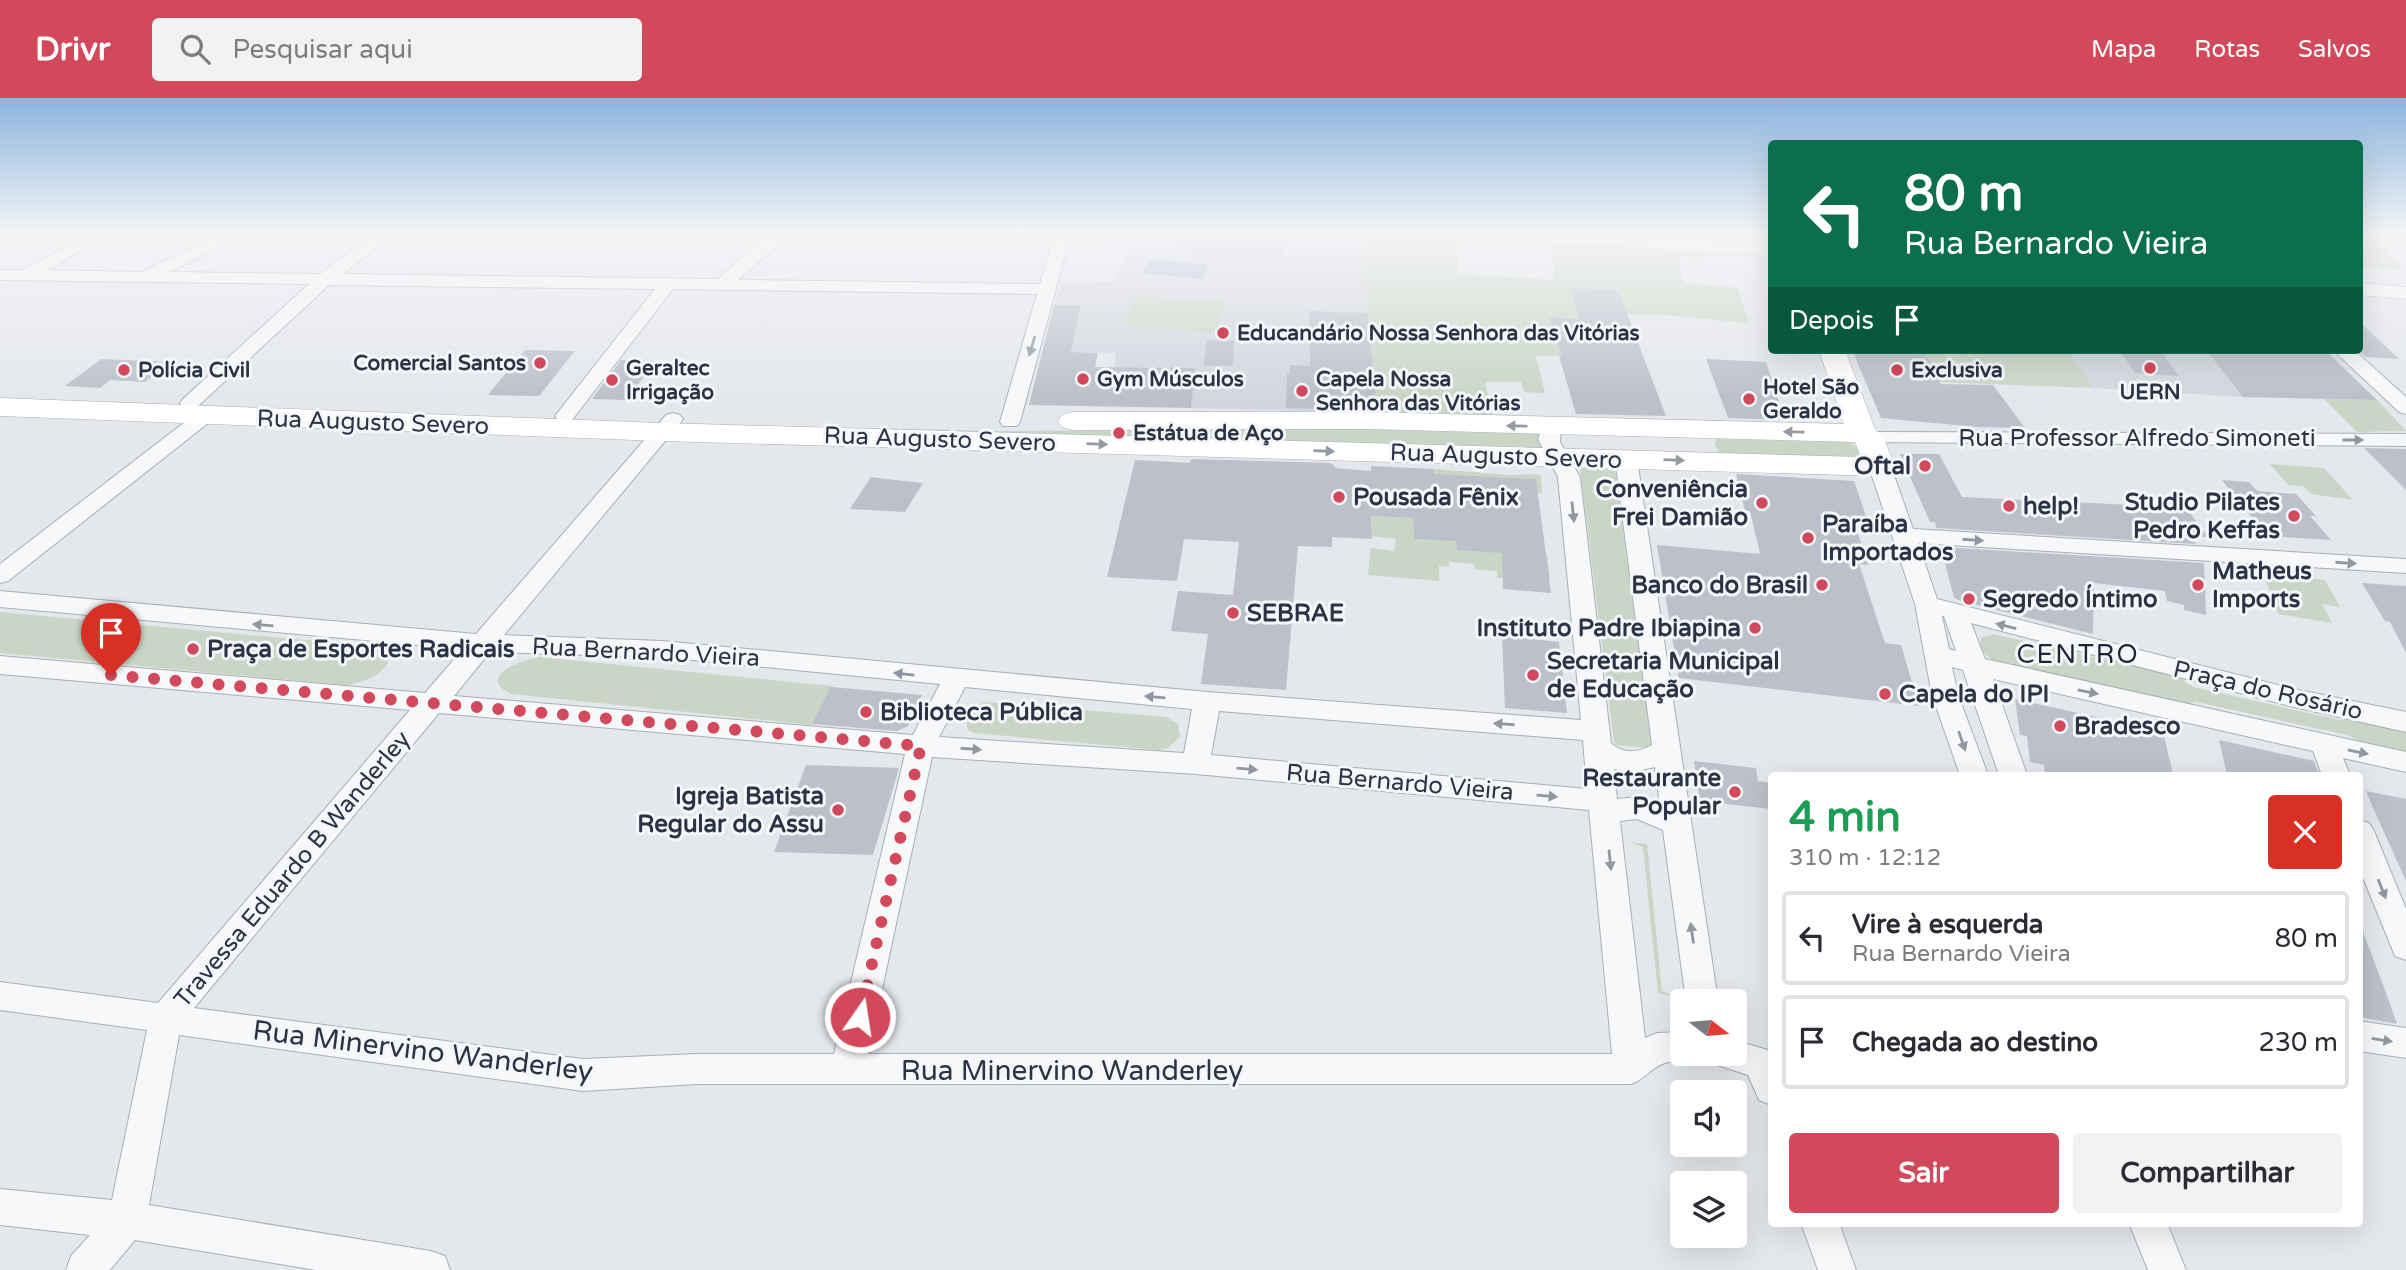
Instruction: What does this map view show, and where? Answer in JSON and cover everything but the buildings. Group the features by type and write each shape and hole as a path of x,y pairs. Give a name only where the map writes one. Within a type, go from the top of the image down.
{"main road":[{"path":"1834,354 1880,467"},
{"name":"Rua Augusto Severo","path":"0,395 114,407"},
{"name":"Rua Augusto Severo","path":"0,407 114,407 668,426 1186,433 1560,457 1880,467"},
{"name":"Rua Augusto Severo","path":"197,410 565,416 668,426 956,426 1010,422 1150,432"},
{"name":"Rua Augusto Severo","path":"1186,433 1551,426 1865,436"}],"street":[{"path":"0,576 197,410 317,288"},
{"path":"565,416 665,288"},
{"path":"962,288 1047,289 1010,422"},
{"path":"2363,289 2406,293"},
{"path":"2347,354 2406,408"},
{"name":"Travessa Eduardo B Wanderley","path":"166,1017 668,426"},
{"path":"1551,426 1549,445 1560,457 1569,477 1631,1069"},
{"name":"Rua Professor Alfredo Simoneti","path":"1865,436 2406,440"},
{"path":"1626,459 1700,989"},
{"path":"1880,467 1927,604 1945,695 1973,772"},
{"path":"1905,536 2406,566"},
{"name":"Rua Bernardo Vieira","path":"0,599 485,643 662,649 1207,701 1598,740 1614,759 1636,762 1656,758 1667,749"},
{"name":"Praça do Rosário","path":"1927,604 2294,698 2406,722"},
{"path":"1954,611 2012,772"},
{"name":"Praça do Rosário","path":"1935,644 1970,652 2006,674 2406,762"},
{"name":"Rua Bernardo Vieira","path":"0,665 921,746 1196,764 1605,808 1610,811 1639,808 1676,823"},
{"path":"848,1071 921,746 956,679"},
{"path":"1196,764 1207,701"},
{"path":"2324,744 2335,772"},
{"path":"2363,841 2406,947"},
{"name":"Rua Minervino Wanderley","path":"0,996 583,1075 697,1069 1631,1069"},
{"path":"85,1270 127,1220 166,1017"},
{"path":"2363,1037 2406,1043"},
{"path":"1631,1069 1657,1048 1670,1047"},
{"path":"1747,1063 1768,1073"},
{"path":"0,1207 127,1220 431,1270"},
{"path":"1821,1227 1837,1270"},
{"path":"2150,1227 2167,1270"}],"shaded area":[{"name":"Educandário Nossa Senhora das Vitórias","path":"1059,288 1366,288 1378,413 1191,408 1194,368 1114,367 1116,353 1071,352 1081,306 1055,305"},
{"name":"UERN","path":"2071,354 2209,354 2243,397 2093,388"}],"green space":[{"path":"1366,288 1738,288 1749,323 1627,314 1618,290 1571,289 1580,319 1549,319 1562,356 1536,356 1545,393 1524,392 1521,382 1485,382 1492,416 1378,413"},
{"path":"1137,296 1225,302 1217,333 1125,326"},
{"path":"1926,354 2071,354 2093,388 1939,382"},
{"path":"2324,399 2377,400 2406,431 2357,432"},
{"path":"688,424 1001,431 1132,430 1131,438"},
{"path":"1191,425 1543,434 1545,449 1185,439 1181,433 1185,427"},
{"path":"1716,439 1850,442 1859,450 1859,458 1720,454 1715,445"},
{"path":"2270,464 2324,468 2353,500 2311,494 2303,486 2288,485"},
{"path":"1586,466 1615,471 1652,748 1617,745 1614,742 1580,468"},
{"path":"1434,469 1510,475 1538,474 1541,477 1542,494 1538,493 1536,479 1452,475 1457,549 1547,555 1550,578 1503,575 1502,578 1497,578 1497,571 1475,569 1474,564 1449,562 1449,567 1439,566 1439,581 1368,575 1371,548 1394,551 1396,539 1372,536 1371,516 1413,518 1414,539 1446,540 1437,519"},
{"path":"2263,573 2325,580 2340,607 2322,604 2332,623 2278,614"},
{"name":"Praça de Esportes Radicais","path":"0,612 382,647 390,651 386,666 375,676 346,685 0,653"},
{"path":"1993,634 2177,676 2193,687 2340,720 2399,728 2406,732 2406,752 2363,743 2347,735 2196,702 2183,705 1994,661 1983,652 1981,646 1981,638"},
{"path":"540,657 832,686 812,725 511,694 501,688 498,681 506,670 523,661"},
{"path":"985,702 1166,717 1178,724 1180,737 1168,748 1159,750 973,733 968,730 968,716"},
{"path":"1629,842 1647,844 1662,991 1670,996 1658,993 1643,847"}],"place":[{"name":"Educandário Nossa Senhora das Vitórias","path":"1223,333"},
{"name":"Comercial Santos","path":"540,363"},
{"name":"UERN","path":"2150,368"},
{"name":"Polícia Civil","path":"124,370"},
{"name":"Exclusiva","path":"1897,370"},
{"name":"Gym Músculos","path":"1083,379"},
{"name":"Geraltec Irrigação","path":"612,380"},
{"name":"Capela Nossa Senhora das Vitórias","path":"1302,391"},
{"name":"Hotel São Geraldo","path":"1749,399"},
{"name":"Estátua de Aço","path":"1119,433"},
{"name":"Oftal","path":"1925,466"},
{"name":"Pousada Fênix","path":"1339,497"},
{"name":"Conveniência Frei Damião","path":"1762,503"},
{"name":"help!","path":"2009,506"},
{"name":"Studio Pilates Pedro Keffas","path":"2294,516"},
{"name":"Paraíba Importados","path":"1808,538"},
{"name":"Banco do Brasil","path":"1822,585"},
{"name":"Matheus Imports","path":"2198,585"},
{"name":"Segredo Íntimo","path":"1969,599"},
{"name":"SEBRAE","path":"1233,613"},
{"name":"Instituto Padre Ibiapina","path":"1755,628"},
{"name":"Praça de Esportes Radicais","path":"193,649"},
{"name":"Secretaria Municipal de Educação","path":"1533,675"},
{"name":"Capela do IPI","path":"1885,694"},
{"name":"Biblioteca Pública","path":"866,712"},
{"name":"Bradesco","path":"2060,726"},
{"name":"Restaurante Popular","path":"1735,792"},
{"name":"Igreja Batista Regular do Assu","path":"838,810"}],"district":[{"name":"CENTRO","path":"2078,654"}],"route":[{"path":"111,675 921,746 860,1017"}]}
